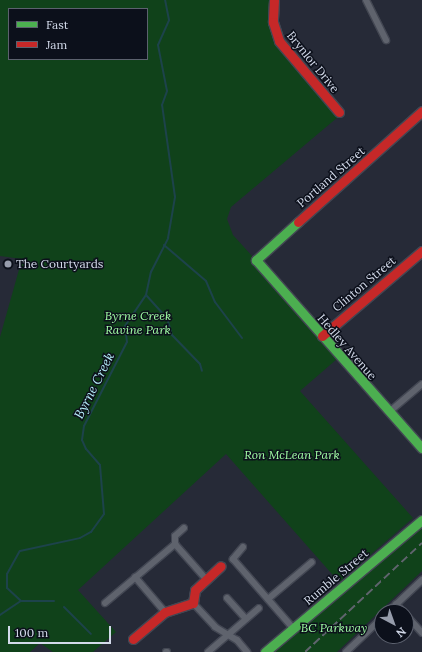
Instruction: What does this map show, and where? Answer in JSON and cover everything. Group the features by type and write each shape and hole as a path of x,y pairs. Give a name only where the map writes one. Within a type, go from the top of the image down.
{"street":[{"name":"Brynlor Drive","path":"274,0 273,22 279,41 339,112"},
{"path":"366,0 386,40"},
{"name":"Portland Street","path":"256,260 422,111"},
{"name":"Clinton Street","path":"322,336 422,251"},
{"name":"Hedley Avenue","path":"256,260 422,448"},
{"path":"389,412 422,384"},
{"name":"Rumble Street","path":"265,652 422,520"},
{"path":"184,528 175,536 175,544 206,579"},
{"path":"105,603 175,544"},
{"path":"243,547 233,559 293,628"},
{"path":"268,599 312,562"},
{"path":"193,603 195,590 221,566"},
{"path":"135,577 165,612"},
{"path":"396,604 422,580"},
{"path":"227,598 246,619"},
{"path":"133,639 165,612 193,603"},
{"path":"193,603 215,627 229,634 247,652"},
{"path":"208,652 259,608"},
{"path":"414,624 422,634"},
{"path":"346,652 374,626"}],"green space":[{"name":"Byrne Creek Ravine Park","path":"0,0 269,0 273,37 338,117 231,207 227,219 233,235 253,257 256,268 337,359 300,391 413,518 339,582 226,454 78,590 116,632 93,652 53,652 40,643 30,652 0,652 0,337 22,259 0,256"},
{"name":"BC Parkway","path":"422,526 422,571 387,604 374,604 374,617 337,652 274,652"}],"waterway":[{"name":"Byrne Creek","path":"0,615 21,601 7,588 7,574 20,551 80,538 91,532 104,514 100,465 86,449 82,440 84,426 127,342 125,326 146,295 151,272 168,238 175,197 162,105 167,91 158,45 169,20 165,0"},
{"path":"164,245 206,281 215,302 242,338"},
{"path":"146,295 167,318 172,335 200,364 202,371"},
{"path":"21,601 54,601"},
{"path":"64,607 91,634"}],"railway":[{"path":"305,652 422,543"}],"traffic: fast":[{"path":"298,222 256,260 422,448"},
{"path":"265,652 422,520"}],"traffic: jam":[{"path":"274,0 273,22 279,41 339,112"},
{"path":"298,222 422,111"},
{"path":"322,336 422,251"},
{"path":"133,639 165,612 193,603 195,590 221,566"}],"place":[{"name":"The Courtyards","path":"8,264"}],"park label":[{"name":"Ron McLean Park","path":"292,455"}]}
